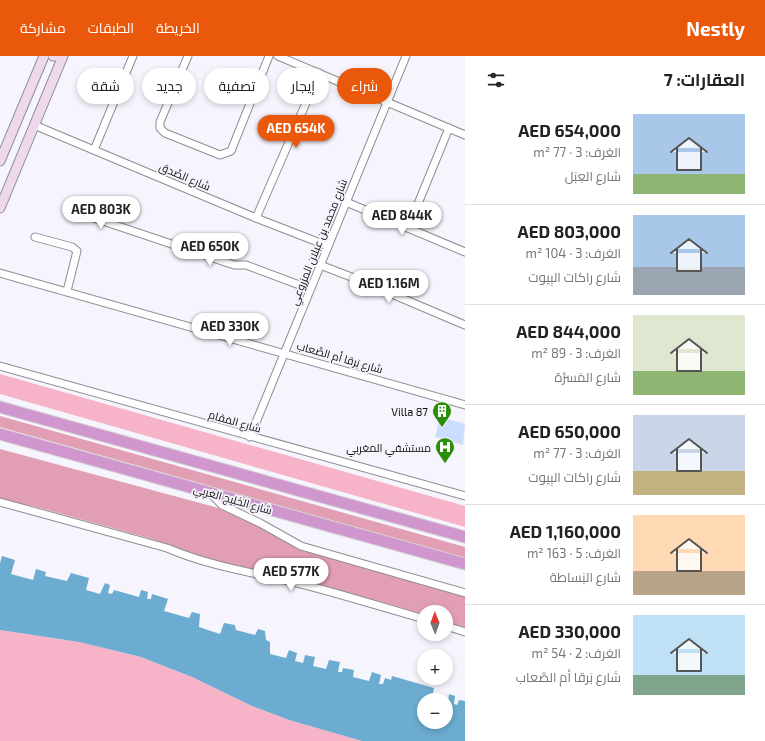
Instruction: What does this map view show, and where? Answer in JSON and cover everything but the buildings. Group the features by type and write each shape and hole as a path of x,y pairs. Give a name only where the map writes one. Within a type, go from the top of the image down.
{"highway":[{"path":"2,406 465,537"},
{"name":"شارع الخَلِيج العَربِي","path":"0,434 465,564"}],"main road":[{"path":"0,161 44,56"},
{"path":"0,208 63,56"}],"street":[{"path":"94,150 133,56"},
{"path":"188,56 160,122 160,128 165,133 220,156 231,151 269,56"},
{"path":"278,56 307,68"},
{"name":"شارع محمد بن عبلان المزروعي","path":"392,92 406,56"},
{"path":"256,218 306,104"},
{"name":"شارع محمد بن عبلان المزروعي","path":"250,437 387,104"},
{"path":"392,104 465,134"},
{"name":"شارع الصِّدق","path":"34,125 256,218 328,246"},
{"path":"408,228 449,128"},
{"path":"346,202 465,252"},
{"path":"91,217 233,265 246,265 310,290"},
{"path":"35,237 72,247 77,251 67,291"},
{"path":"320,265 465,325"},
{"name":"شارع بَرقا أم الصَّعاب","path":"0,273 465,404"},
{"name":"شارع المَقام","path":"0,366 465,496"},
{"path":"210,493 222,505 260,523 301,546 465,593"},
{"path":"0,502 167,548 192,559 247,574 286,580 417,617"},
{"path":"453,628 465,632"}],"shaded area":[{"path":"0,374 465,506 465,527 0,394"},
{"path":"0,416 465,547 465,558 0,427"},
{"path":"0,449 226,510 251,519 285,540 309,552 465,597 465,628 453,625 453,605 417,605 417,615 195,557 152,539 40,508 0,499"},
{"path":"0,630 79,642 141,657 192,677 252,706 289,720 362,741 0,741"}],"water":[{"path":"2,556 15,560 11,574 33,580 36,569 46,572 45,576 67,581 71,573 89,578 86,590 100,594 105,583 110,585 108,593 112,594 114,590 139,597 141,590 148,592 147,599 151,599 152,594 168,599 164,611 189,618 192,612 200,614 199,627 220,634 224,623 235,625 236,630 255,635 258,629 265,631 266,640 270,642 270,654 286,658 289,650 297,653 295,661 303,663 305,655 315,657 313,666 326,669 329,660 340,662 338,672 342,672 343,668 354,670 353,677 369,681 372,672 381,675 379,684 383,684 385,678 391,680 392,676 417,683 417,685 434,688 433,693 417,693 417,729 453,729 453,695 455,696 454,704 457,705 459,700 465,701 465,741 362,741 289,720 252,706 192,677 141,657 79,642 0,630 0,563"}],"place":[{"name":"Villa 87","path":"442,428"},
{"name":"مستشفي المغربي","path":"445,464"}]}
